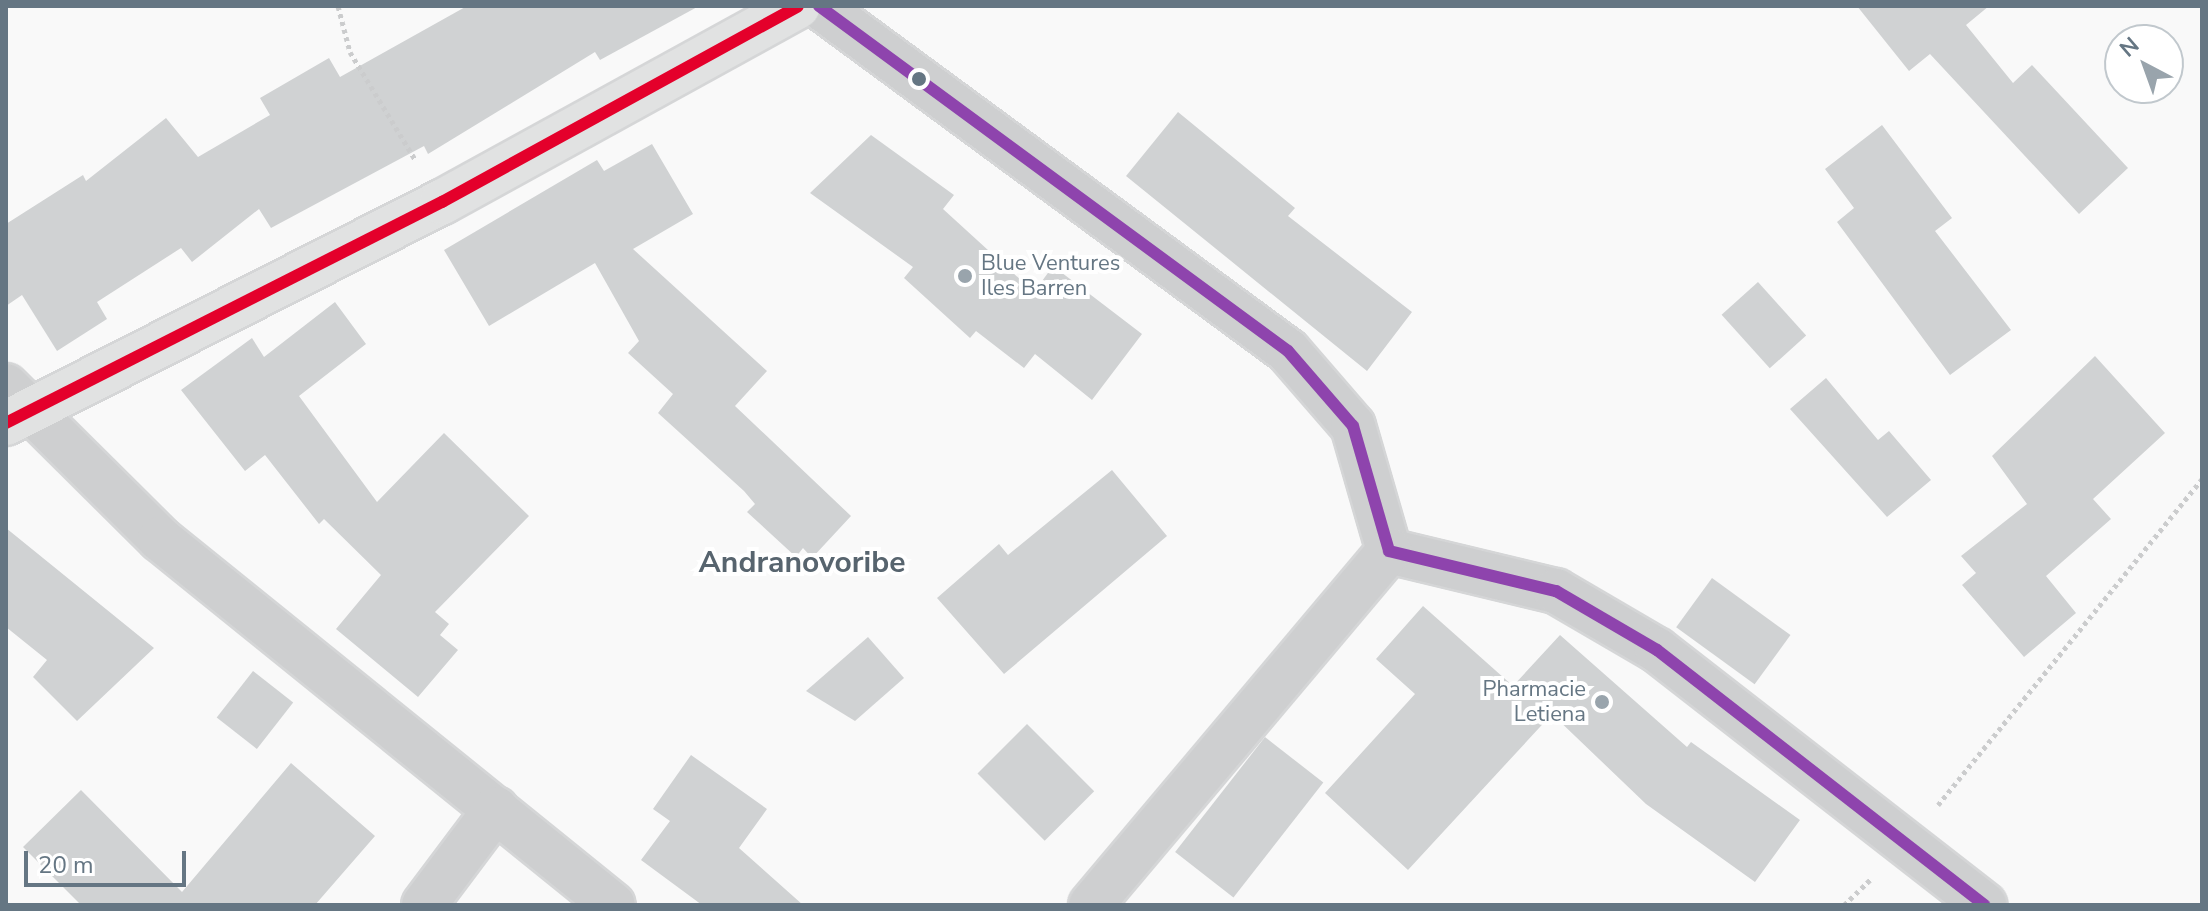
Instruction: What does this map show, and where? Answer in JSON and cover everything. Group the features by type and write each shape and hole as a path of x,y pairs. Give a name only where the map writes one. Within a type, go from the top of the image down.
{"main road":[{"path":"13,407 442,202 798,6"}],"street":[{"path":"819,6 1288,351 1353,426 1389,551"},
{"path":"13,407 160,539 613,905"},
{"path":"1389,551 1556,591 1657,650 1985,905"},
{"path":"1091,905 1389,551"},
{"path":"424,905 496,809"}],"path":[{"path":"338,6 350,52 442,202"},
{"path":"1844,905 1906,844 2202,479"}],"building":[{"path":"467,6 699,6 600,60 595,52 428,154 424,146 271,228 259,209 192,262 181,248 97,302 107,319 57,351 22,295 6,306 6,224 83,175 86,181 166,118 198,157 270,115 260,98 329,58 340,77"},
{"path":"1857,6 1989,6 1966,25 2013,83 2032,65 2128,168 2079,214 1930,54 1909,71"},
{"path":"1178,112 1295,208 1288,216 1412,312 1367,371 1126,176"},
{"path":"1882,125 1952,218 1935,231 2011,330 1950,375 1837,222 1854,208 1825,169"},
{"path":"871,135 954,195 943,209 1034,292 1053,266 1142,334 1092,400 1035,354 1024,368 976,331 970,338 904,278 913,267 810,193"},
{"path":"652,144 693,214 633,249 767,371 735,406 851,516 812,558 803,548 796,557 747,512 755,504 744,491 658,413 673,394 628,353 639,341 595,263 489,326 444,250 597,160 604,171"},
{"path":"1758,282 1806,336 1770,368 1722,315"},
{"path":"335,302 366,344 299,396 377,502 444,433 529,516 435,612 449,624 440,635 458,650 418,697 336,629 381,575 324,519 319,524 265,455 245,471 181,390 252,338 264,357"},
{"path":"2095,356 2165,433 2093,499 2111,519 2046,576 2076,613 2024,657 1962,585 1976,573 1961,556 2027,504 1992,456"},
{"path":"1826,378 1878,440 1889,431 1931,480 1887,517 1790,409"},
{"path":"1112,470 1167,536 1004,674 937,598 999,544 1008,555"},
{"path":"6,528 154,648 77,721 33,677 47,660 6,627"},
{"path":"1712,578 1790,635 1755,684 1676,627"},
{"path":"1423,606 1513,686 1560,635 1687,747 1691,742 1800,820 1755,882 1646,804 1552,714 1408,870 1325,793 1415,694 1376,659"},
{"path":"868,637 904,678 855,721 806,691"},
{"path":"253,671 293,702 257,749 217,717"},
{"path":"1027,724 1094,791 1045,841 978,773"},
{"path":"1265,737 1323,783 1233,898 1175,852"},
{"path":"691,755 767,809 739,848 803,905 702,905 641,860 670,821 653,809"},
{"path":"291,763 375,836 315,905 81,905 23,847 81,790 182,892"}],"transit line":[{"path":"6,423 442,202 798,6"},
{"path":"819,6 1288,351 1353,426 1389,551 1556,591 1657,650 1985,905"}],"place":[{"name":"Blue Ventures Iles Barren","path":"965,276"},
{"name":"Pharmacie Letiena","path":"1602,702"}],"district":[{"name":"Andranovoribe","path":"802,563"}]}
